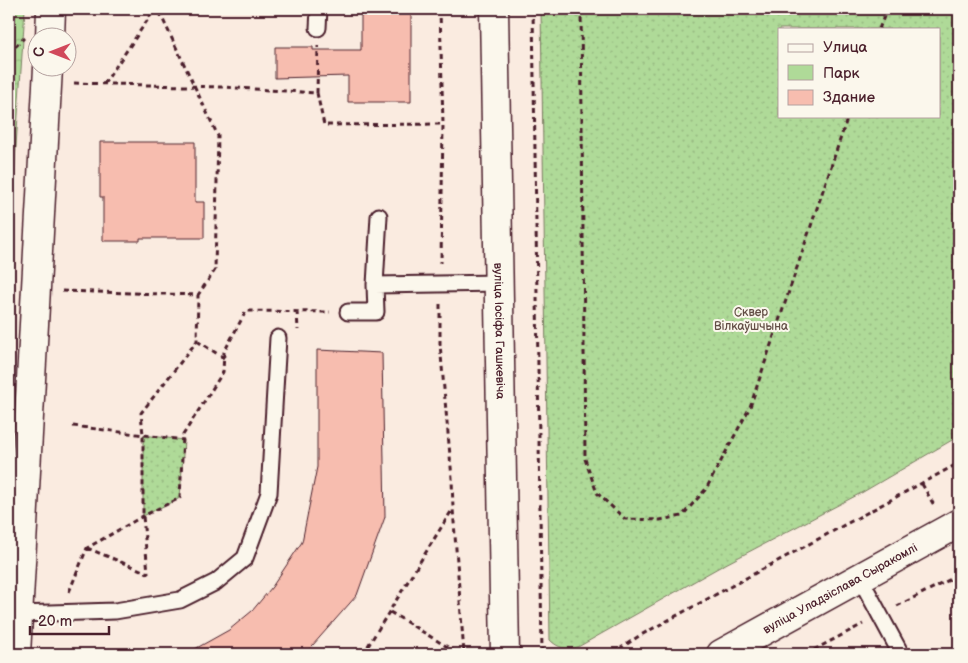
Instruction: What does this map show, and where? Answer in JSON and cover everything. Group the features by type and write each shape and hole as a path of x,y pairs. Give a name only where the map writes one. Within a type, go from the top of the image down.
{"street":[{"path":"50,28 51,9"},
{"name":"вуліца Іосіфа Гашкевіча","path":"494,9 505,654"},
{"path":"16,654 48,78"},
{"name":"вуліца Уладзіслава Сыракомлі","path":"721,654 959,523"}],"lane":[{"path":"318,9 318,28"},
{"path":"348,312 376,312 375,286 379,216"},
{"path":"375,286 500,283"},
{"path":"18,614 114,611 180,600 216,582 245,558 269,493 278,338"},
{"path":"860,578 901,654"}],"path":[{"path":"87,548 148,573 143,516 143,435 141,413 197,341 198,295 215,270 218,136 157,9 104,84"},
{"path":"440,9 443,124 440,344 452,478 464,654"},
{"path":"533,9 542,654"},
{"path":"581,9 585,460 597,493 625,519 660,520 682,516 706,488 750,407 847,118"},
{"path":"879,28 887,9"},
{"path":"318,28 317,93 324,125 443,124"},
{"path":"9,53 23,38"},
{"path":"67,78 104,84 193,86 317,93"},
{"path":"36,290 198,295"},
{"path":"61,613 87,548 143,516 180,498 183,434 223,372 224,352 246,311 348,312"},
{"path":"297,311 298,335"},
{"path":"197,341 224,358"},
{"path":"73,426 184,440"},
{"path":"612,654 639,636 959,463"},
{"path":"364,654 453,509"},
{"path":"390,612 459,654"}],"green space":[{"path":"9,9 25,9 9,253"},
{"name":"Сквер Вілкаўшчына","path":"541,9 959,9 959,436 863,492 718,568 578,647 562,648 550,640"},
{"path":"143,435 184,440 180,498 143,516"}],"building":[{"path":"361,9 411,9 411,102 348,102 348,76 275,78 275,47 313,47 313,50 361,50"},
{"path":"100,142 195,142 195,202 204,202 204,238 140,238 140,241 103,241 103,197 100,197"},
{"path":"317,350 382,353 385,517 357,595 305,654 186,654 229,630 252,611 272,587 302,542 317,467"}]}
